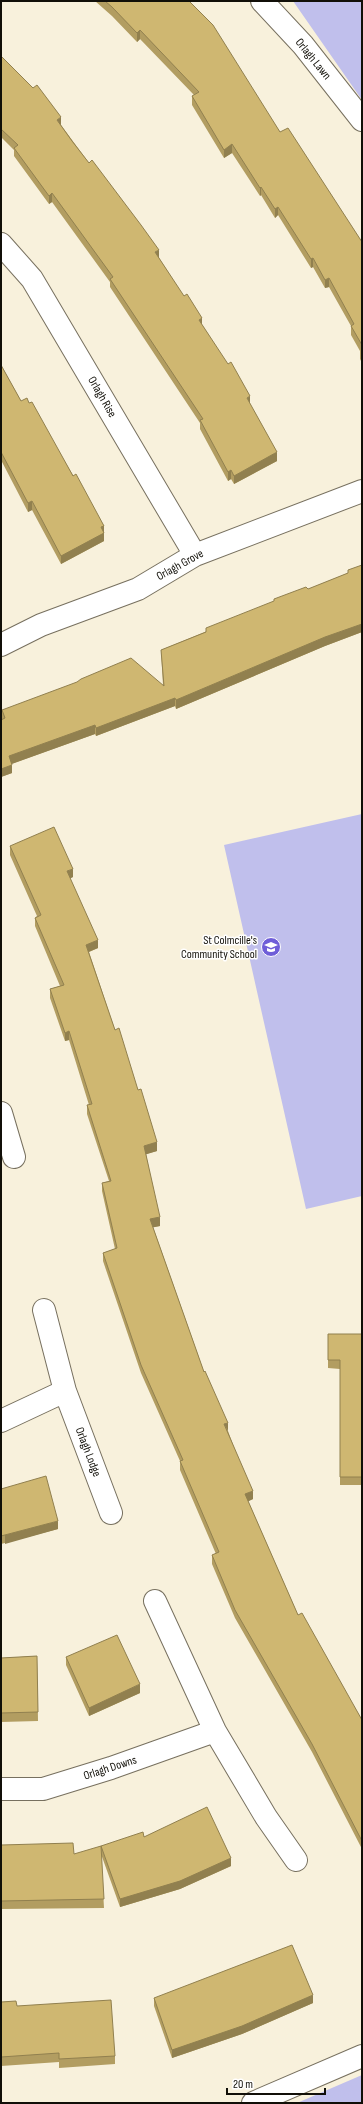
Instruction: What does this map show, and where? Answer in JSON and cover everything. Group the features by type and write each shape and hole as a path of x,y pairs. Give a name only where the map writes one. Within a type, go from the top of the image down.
{"street":[{"name":"Orlagh Lawn","path":"262,1 303,45 362,120"},
{"name":"Orlagh Rise","path":"1,244 32,279 195,555"},
{"name":"Orlagh Grove","path":"1,645 41,625 138,589 195,555 362,491"},
{"path":"1,1113 14,1157"},
{"name":"Orlagh Lodge","path":"44,1310 65,1391 111,1513"},
{"path":"1,1421 65,1391"},
{"path":"155,1601 215,1731 266,1817 296,1860"},
{"name":"Orlagh Downs","path":"1,1789 43,1789 111,1768 215,1731"},
{"path":"252,2103 362,2056"}],"shaded area":[{"path":"293,1 362,1 362,100"},
{"path":"362,814 362,1196 306,1209 224,845"},
{"path":"362,2075 362,2103 297,2103"}],"building":[{"path":"105,1 189,1 213,25 280,132 288,128 362,242 362,345 351,326 354,324 329,278 325,280 313,258 311,259 278,207 275,209 261,187 260,188 232,144 224,150 192,96 199,92 140,30 137,33"},
{"path":"1,56 33,88 37,85 61,117 57,120 72,141 89,163 92,160 159,250 155,252 184,296 187,294 202,318 199,320 228,364 231,362 250,396 247,398 277,452 234,476 231,470 228,472 200,420 203,419 110,279 113,277 52,193 49,196 14,148 18,145 1,129"},
{"path":"1,365 21,401 27,398 29,403 32,402 73,476 76,474 104,526 101,527 104,533 61,556 32,501 28,503 1,452"},
{"path":"362,565 362,624 325,637 176,700 175,698 96,728 95,725 9,756 12,765 1,769 1,720 5,718 2,710 77,682 131,658 164,686 161,650 206,632 206,628 274,601 274,599 306,587 308,589 348,573 348,570"},
{"path":"54,827 73,869 67,871 98,940 86,945 115,1030 119,1028 138,1090 141,1089 157,1142 144,1146 160,1217 150,1219 204,1372 205,1371 228,1423 224,1424 253,1491 245,1494 298,1615 302,1613 362,1720 362,1841 312,1744 235,1610 212,1555 219,1552 180,1461 183,1460 141,1365 103,1253 117,1248 102,1183 111,1181 87,1105 92,1104 69,1031 65,1033 50,989 64,985 35,918 41,915 10,846"},
{"path":"328,1334 362,1334 362,1477 340,1477 340,1360 328,1360"},
{"path":"46,1476 58,1521 1,1536 1,1489"},
{"path":"117,1635 140,1684 89,1708 66,1657"},
{"path":"37,1656 38,1712 1,1713 1,1658"},
{"path":"207,1807 231,1858 180,1881 120,1899 101,1846 143,1832 144,1837"},
{"path":"73,1843 74,1854 101,1846 104,1899 1,1901 1,1845"},
{"path":"292,1945 313,1995 242,2026 172,2050 154,1998"},
{"path":"111,2000 115,2056 59,2059 59,2053 1,2057 1,2002 16,2001 17,2006"}],"place":[{"name":"St Colmcille's Community School","path":"271,947"}]}
